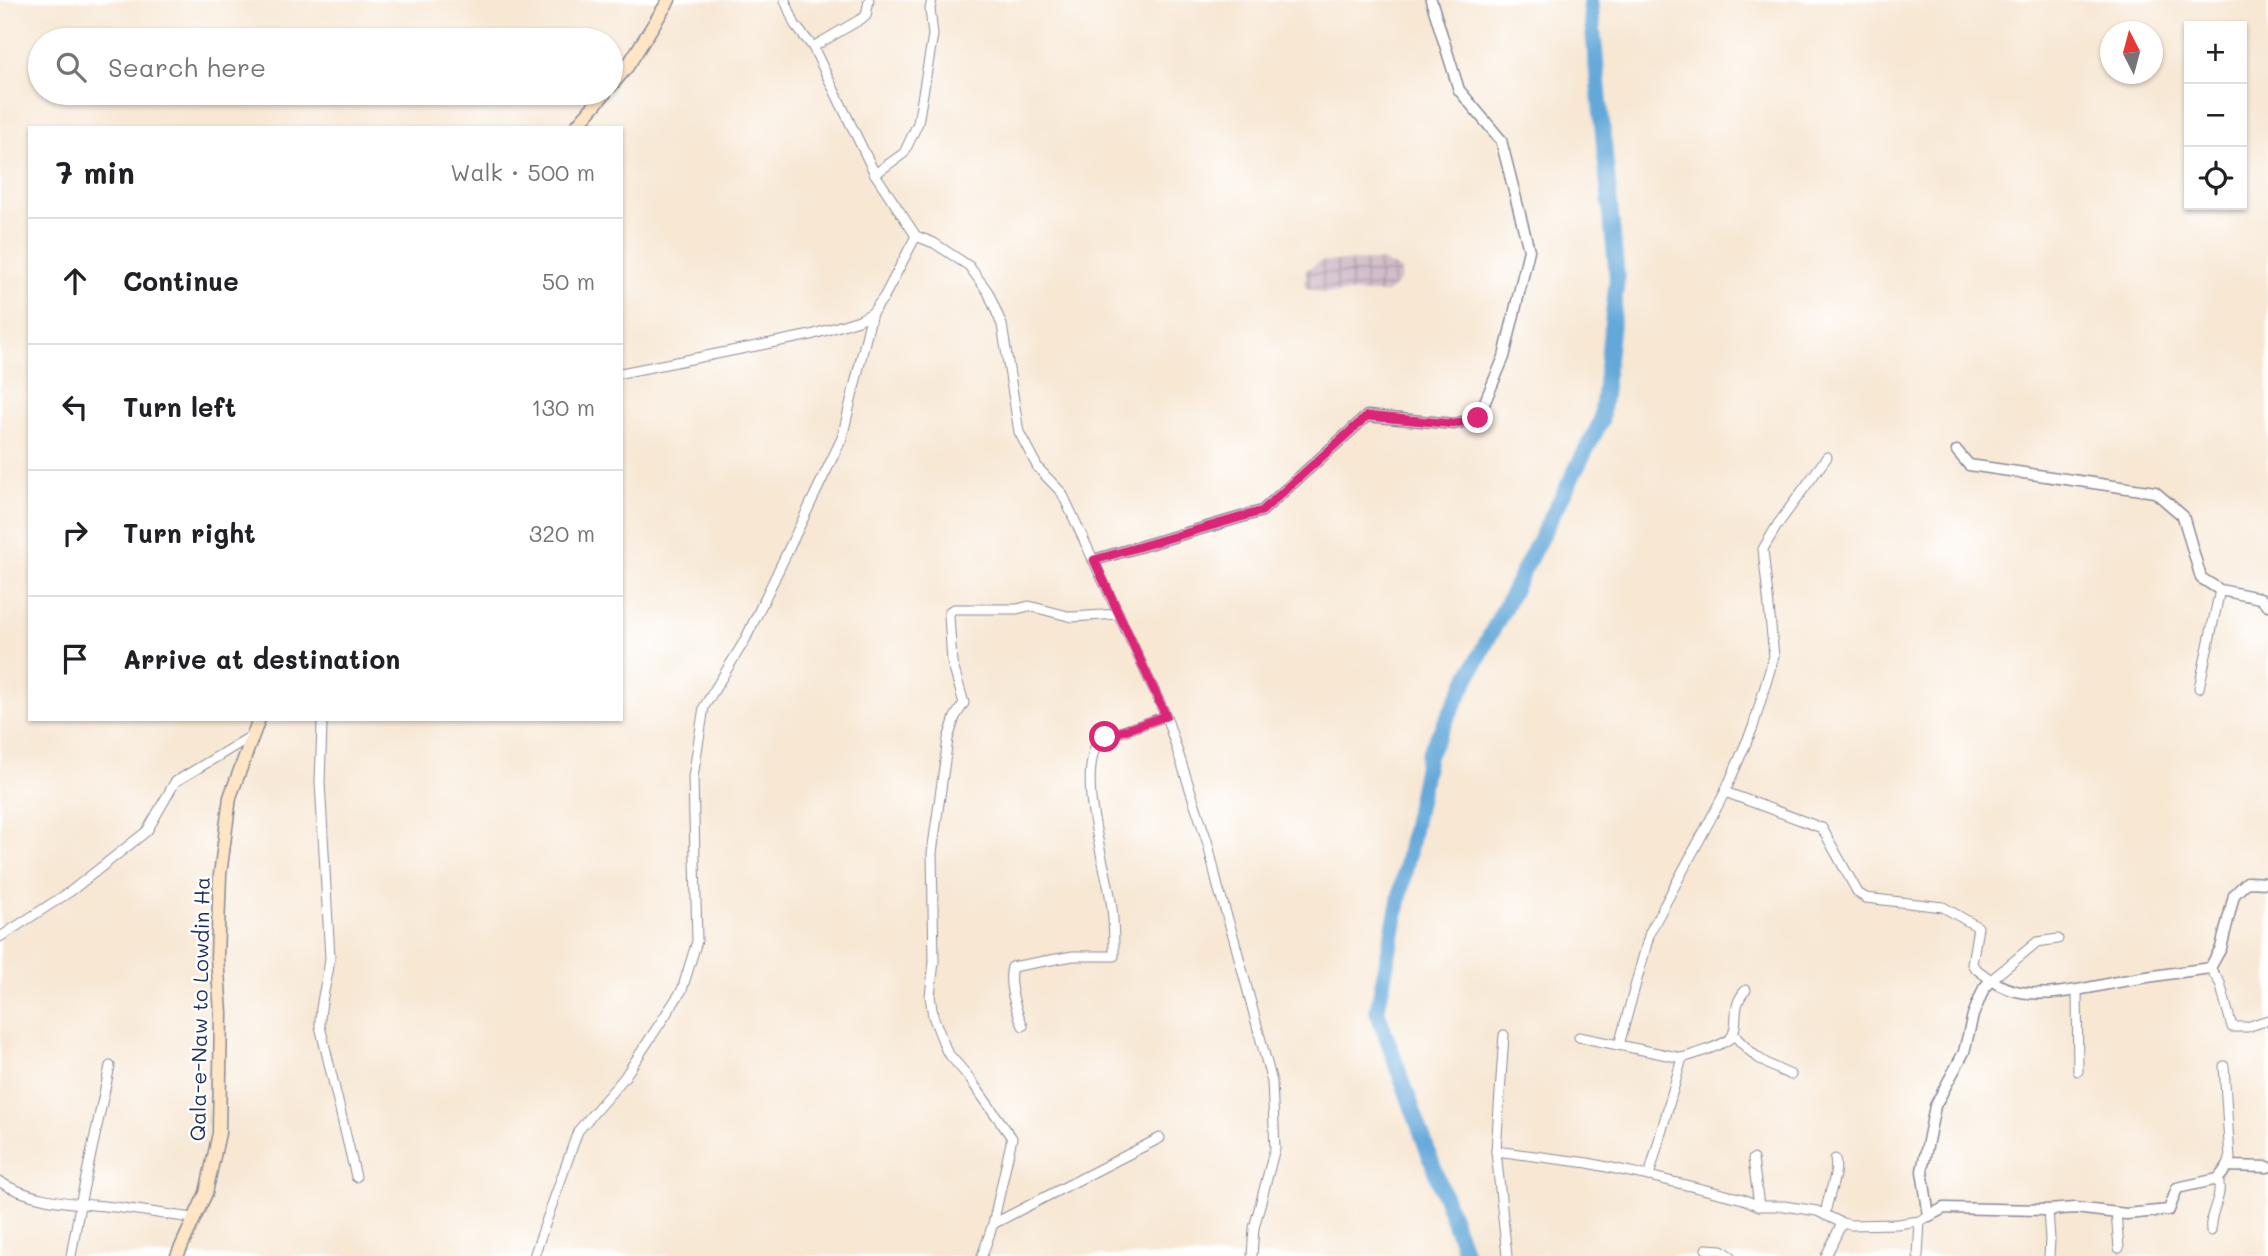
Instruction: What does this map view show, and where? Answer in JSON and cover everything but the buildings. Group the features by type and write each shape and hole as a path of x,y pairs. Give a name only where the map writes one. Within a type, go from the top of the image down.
{"main road":[{"path":"623,72 668,0"},
{"path":"577,126 595,105"},
{"name":"Qala-e-Naw to Lowdin Ha","path":"177,1256 206,1193 219,1133 221,1013 217,957 220,875 230,797 258,721"}],"street":[{"path":"785,0 795,25 813,47 875,174 916,236 934,243 969,266 988,292 1002,324 1019,432 1038,468 1062,493 1166,716 1208,844 1217,887 1234,939 1272,1082 1275,1148 1255,1228 1252,1256"},
{"path":"813,47 866,16 869,0"},
{"path":"875,174 904,153 918,123 933,35 930,9 932,0"},
{"path":"1094,560 1262,511 1367,416 1454,424 1478,418 1504,356 1529,250 1501,140 1458,90 1431,0"},
{"path":"534,1256 578,1131 624,1079 682,990 697,941 693,776 704,707 745,640 842,438 872,313 884,297 916,236"},
{"path":"623,373 811,335 859,320 872,313"},
{"path":"1957,451 1969,465 2155,492 2183,516 2201,578 2221,590 2260,598 2268,605"},
{"path":"1619,1045 1650,932 1725,792 1753,727 1774,656 1763,549 1827,457"},
{"path":"2199,688 2221,590"},
{"path":"982,1256 993,1224 1012,1138 947,1052 933,1016 930,996 934,962 932,853 948,739 955,717 964,703 953,662 948,616 954,609 1017,609 1029,606 1072,617 1119,614"},
{"path":"1023,1026 1013,1003 1010,971 1012,967 1073,956 1114,956 1112,903 1092,811 1092,753 1098,740 1166,716"},
{"path":"322,721 320,782 330,958 319,1009 320,1026 356,1178"},
{"path":"0,937 71,891 147,831 175,782 253,735"},
{"path":"1725,792 1822,828 1858,892 1866,898 1943,907 1978,927 1972,964 2003,989 2019,993 2077,991 2122,981 2210,968"},
{"path":"2210,968 2221,948 2234,894 2247,882 2268,883"},
{"path":"1918,1256 1925,1218 1922,1171 1935,1106 1964,1052 1973,1015 1984,988 2038,942 2058,939"},
{"path":"2210,968 2220,983 2232,1027 2247,1027 2268,1020"},
{"path":"1579,1037 1682,1058 1729,1040 1734,1035 1738,1002 1746,990"},
{"path":"2077,991 2078,1071"},
{"path":"1504,1035 1496,1151 1507,1256"},
{"path":"1734,1035 1752,1056 1765,1065 1791,1075"},
{"path":"1649,1176 1682,1058"},
{"path":"71,1256 110,1066"},
{"path":"1496,1151 1588,1163 1743,1199 1759,1206 1801,1208 1842,1223 1878,1224 1925,1218 1944,1208 2075,1208 2126,1214 2169,1210 2176,1188 2218,1179 2228,1166 2230,1159 2224,1066"},
{"path":"993,1224 1160,1138"},
{"path":"1825,1215 1826,1199 1836,1172 1835,1158"},
{"path":"1753,1159 1759,1206"},
{"path":"2228,1166 2268,1167"},
{"path":"2211,1231 2209,1221 2221,1188 2218,1179"},
{"path":"0,1182 16,1192 80,1205 193,1218"},
{"path":"2048,1210 2049,1256"},
{"path":"2116,1212 2119,1248"},
{"path":"1826,1256 1842,1223"},
{"path":"1706,1249 1722,1250 1731,1256"}],"shaded area":[{"path":"1321,261 1382,261 1401,270 1400,281 1387,293 1321,293 1305,287 1306,270"}],"waterway":[{"path":"1466,1256 1377,1011 1428,755 1601,421 1617,278 1590,0"}],"route":[{"path":"1105,737 1166,716 1094,560 1262,511 1367,416 1454,424 1478,418"}]}
